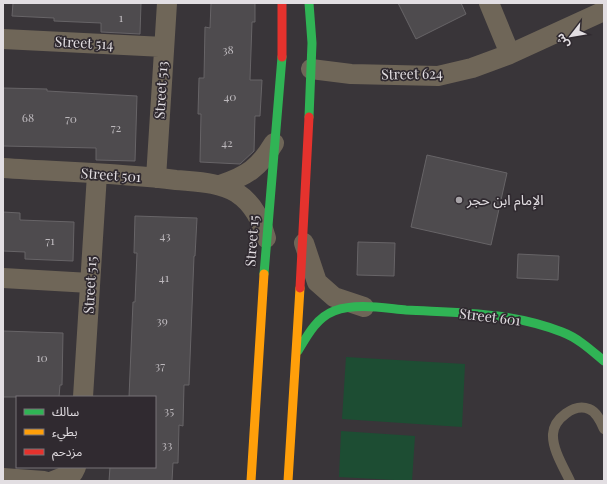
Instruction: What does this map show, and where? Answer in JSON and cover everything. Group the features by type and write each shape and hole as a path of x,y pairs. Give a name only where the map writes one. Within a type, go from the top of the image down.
{"street":[{"name":"Street 513","path":"156,178 167,3"},
{"name":"Street 15","path":"251,481 266,238 283,43 282,3"},
{"path":"288,481 297,354 311,69 312,43 309,3"},
{"path":"489,3 510,54"},
{"name":"Street 624","path":"311,69 352,74 438,76 472,68 510,54 604,11"},
{"name":"Street 514","path":"3,39 164,47"},
{"name":"Street 501","path":"220,185 237,180 253,171 266,158 274,143"},
{"name":"Street 501","path":"3,168 156,178 220,185 238,194 250,205 260,218 266,238"},
{"name":"Street 515","path":"83,396 97,174"},
{"name":"Street 601","path":"303,242 317,282 334,297 364,307"},
{"path":"3,278 90,283"},
{"name":"Street 601","path":"297,354 316,323 334,311 364,307 510,316 554,329 592,348 604,361"},
{"path":"53,481 73,473 76,468"},
{"path":"3,478 44,481"}],"lane":[{"path":"570,481 554,445 552,436 554,426 560,417 581,408 590,409 597,416 604,429"}],"green space":[{"path":"346,357 465,364 462,427 342,419"},
{"path":"341,431 415,436 412,481 339,477"}],"building":[{"path":"13,3 141,3 140,34 101,32 101,23 54,21 54,18 12,16"},
{"path":"211,3 255,3 255,22 252,22 250,80 262,80 260,116 255,116 254,151 240,164 200,162 201,114 198,114 199,78 204,78 205,27 210,28"},
{"path":"398,3 461,3 466,14 416,39"},
{"path":"3,88 47,89 47,91 137,96 135,161 96,160 96,148 3,146"},
{"name":"الإمام ابن حجر","path":"427,155 507,173 491,245 411,227"},
{"path":"3,212 20,213 20,220 74,222 73,261 25,259 25,252 3,251"},
{"path":"135,216 197,218 189,385 184,385 183,426 179,425 178,463 173,463 172,481 109,481 110,468 156,468 156,396 129,396 133,302 135,302 137,253 134,253"},
{"path":"358,242 395,243 394,276 357,275"},
{"path":"518,254 559,256 558,280 517,278"},
{"path":"3,331 63,333 62,385 60,385 59,396 3,397"}],"traffic: fast":[{"path":"309,3 312,43 309,117"},
{"path":"264,274 282,57"},
{"path":"298,351 317,323 328,314 351,307 370,307 505,317 543,325 568,335 584,345 604,361"}],"traffic: slow":[{"path":"251,481 264,274"},
{"path":"288,481 300,288"}],"traffic: jam":[{"path":"282,3 282,57"},
{"path":"300,288 309,117"}],"place":[{"name":"الإمام ابن حجر","path":"459,200"}]}
